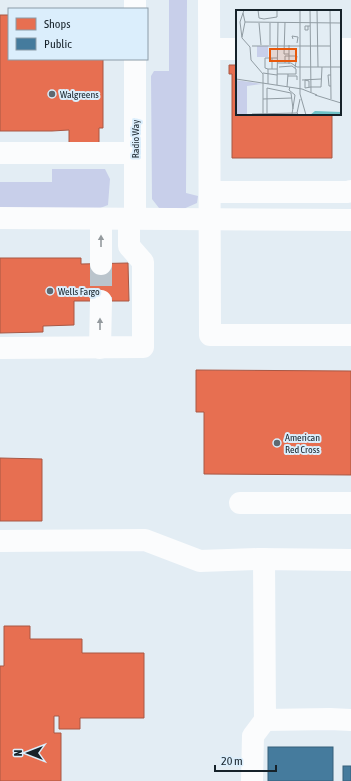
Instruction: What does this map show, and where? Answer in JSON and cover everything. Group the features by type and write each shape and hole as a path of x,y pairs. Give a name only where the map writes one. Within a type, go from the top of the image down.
{"street":[{"path":"209,0 210,335 351,335"},
{"path":"210,49 236,49"},
{"name":"Radio Way","path":"100,348 143,347 143,262 129,246 132,219 135,153 135,60"},
{"path":"0,153 135,153"},
{"path":"210,192 351,191"},
{"path":"0,218 351,220"},
{"path":"101,219 101,264"},
{"path":"0,348 100,348 101,301"},
{"path":"240,503 351,503"},
{"path":"0,541 145,540 200,562 264,559 351,560"},
{"path":"252,781 253,736 265,720 264,559"},
{"path":"265,720 351,720"}],"shaded area":[{"path":"169,0 187,0 186,193 198,196 197,203 181,210 159,208 152,199 151,76 154,71 169,71"},
{"path":"52,169 105,169 110,179 108,205 90,212 0,211 0,182 52,182"}],"building: Shops":[{"name":"Walgreens","path":"0,15 8,15 8,60 103,60 103,128 99,128 99,145 69,145 69,130 0,131"},
{"path":"229,65 236,65 236,115 332,115 332,158 232,158 232,74 229,74"},
{"path":"0,258 81,258 81,264 128,263 129,301 74,301 74,325 43,326 43,332 0,333"},
{"name":"American Red Cross","path":"196,370 351,371 351,475 204,474 204,412 196,412"},
{"path":"0,458 42,459 42,521 0,521"},
{"path":"4,626 30,626 30,639 82,639 82,653 144,653 144,718 80,718 80,729 59,729 59,716 54,716 54,733 61,733 61,781 0,781 0,666 4,666"}],"building: Public":[{"path":"268,747 333,747 333,781 268,781"},
{"path":"343,766 351,766 351,781 343,781"}],"tunnel":[{"path":"101,264 101,301"}],"place":[{"name":"Walgreens","path":"52,94"},
{"name":"Wells Fargo","path":"50,291"},
{"name":"American Red Cross","path":"277,443"}]}
